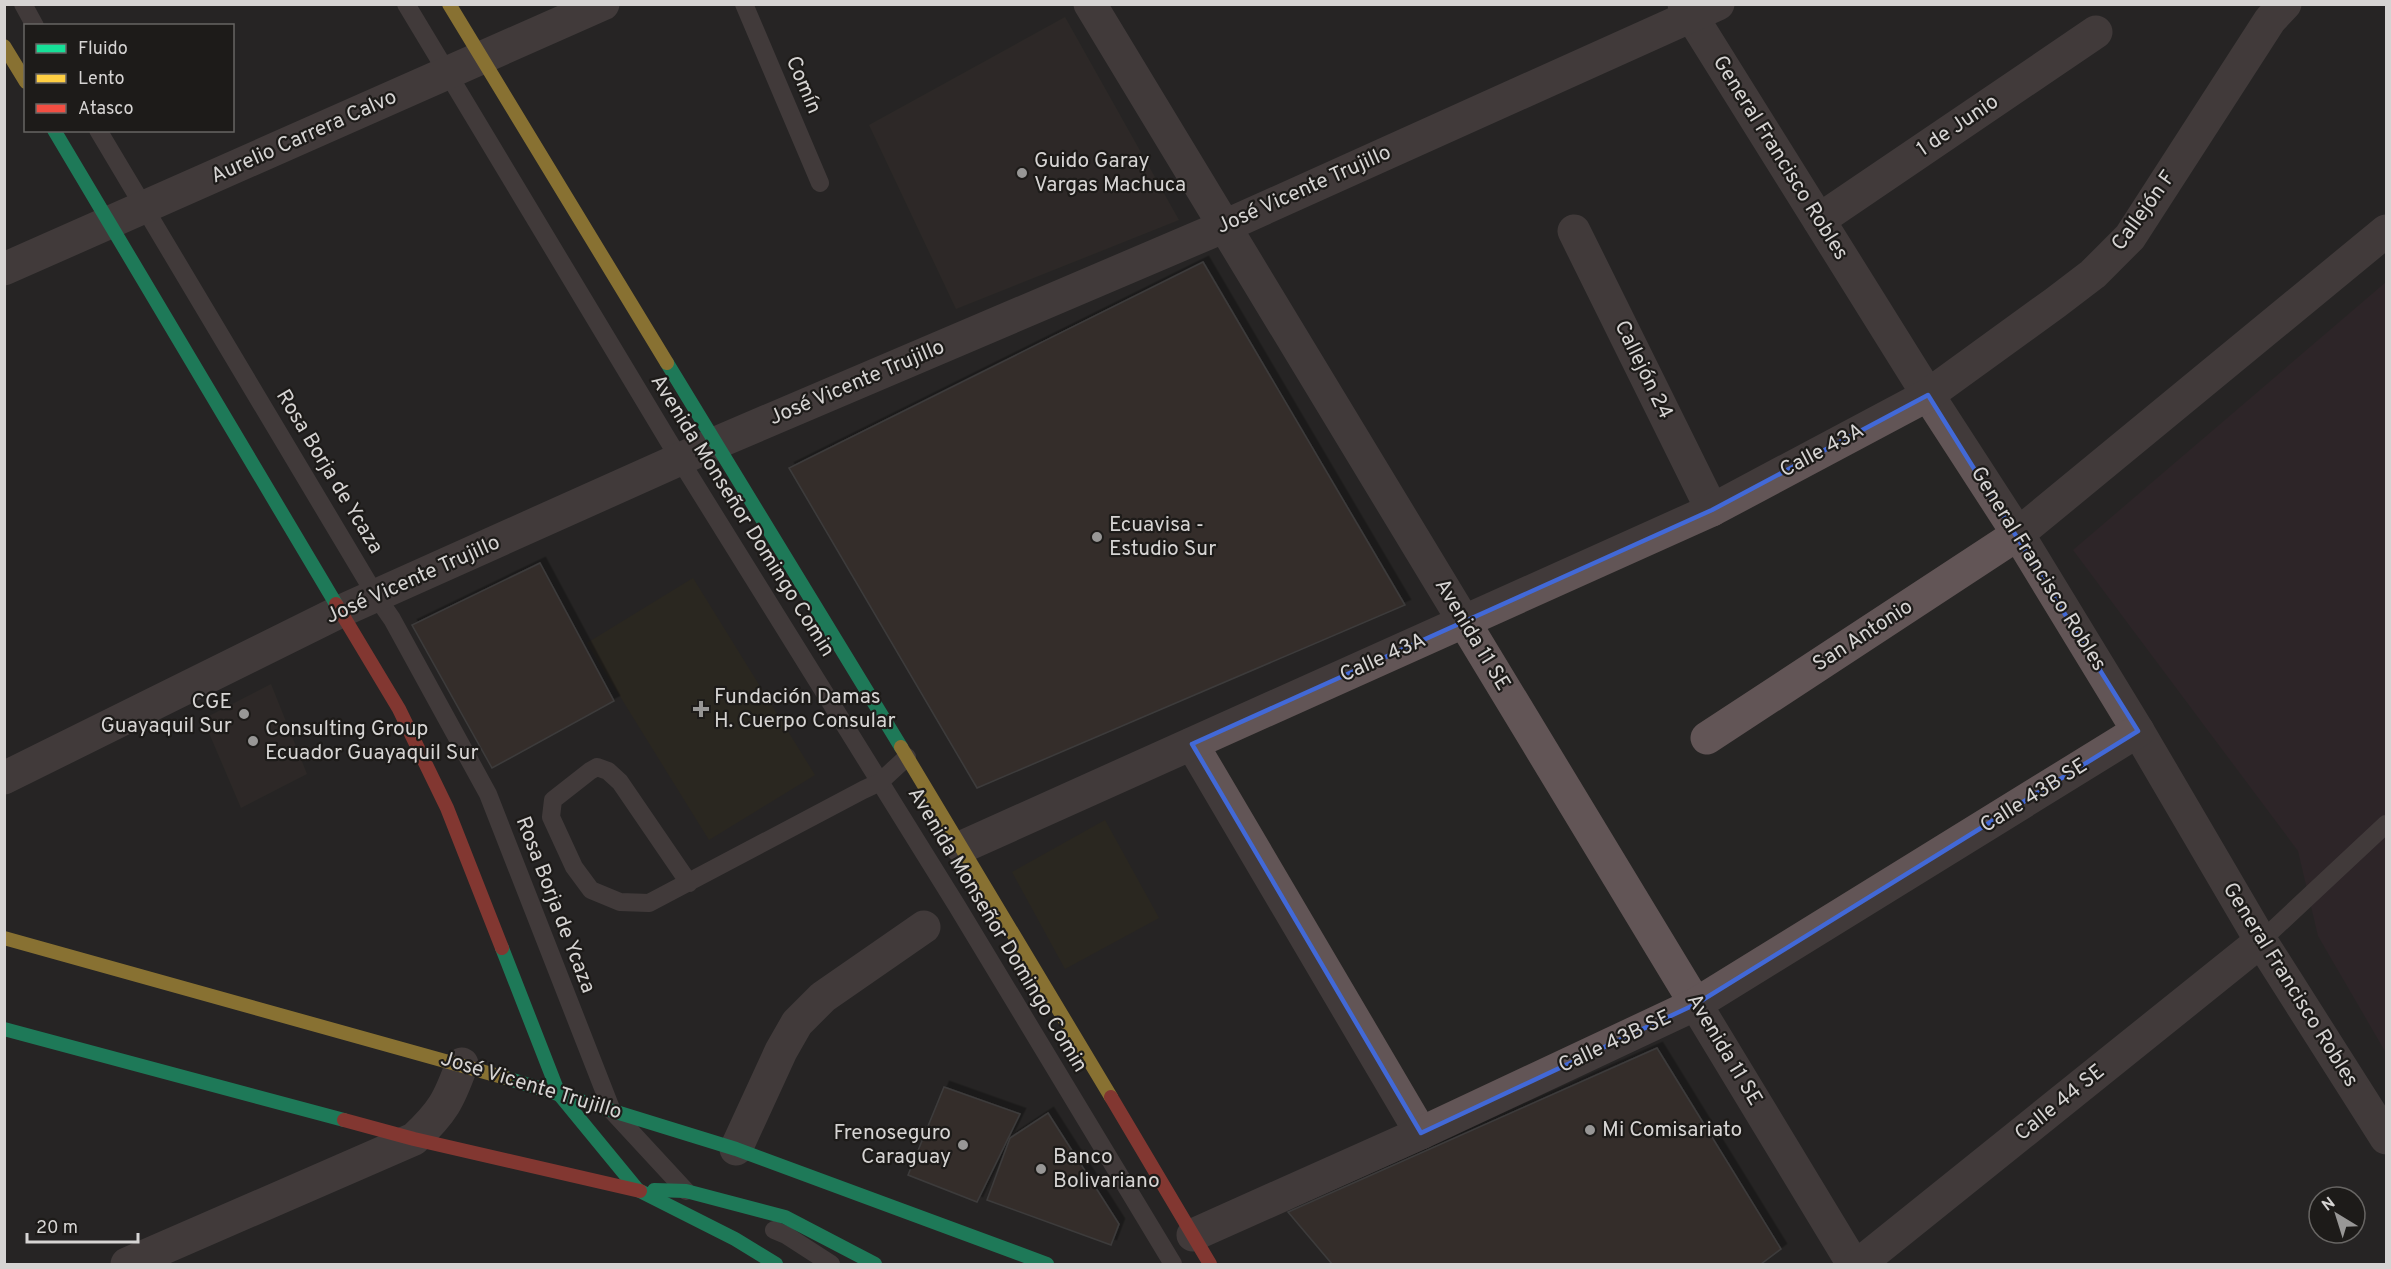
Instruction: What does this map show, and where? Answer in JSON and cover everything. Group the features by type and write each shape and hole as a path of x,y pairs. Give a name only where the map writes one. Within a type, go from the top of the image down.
{"main road":[{"name":"Avenida Monseñor Domingo Comin","path":"449,4 908,757 1210,1264"},
{"path":"4,46 24,79"},
{"path":"55,132 399,710 447,808 559,1094 637,1189 735,1239 776,1264"},
{"name":"José Vicente Trujillo","path":"4,938 462,1064 736,1149 1047,1264"},
{"path":"4,1029 414,1138 637,1189 686,1191 785,1217 875,1264"}],"street":[{"name":"Aurelio Carrera Calvo","path":"4,269 603,4"},
{"name":"Avenida 11 SE","path":"1090,4 1854,1264"},
{"name":"Callejón F","path":"1928,395 2093,274 2130,237 2270,20 2285,4"},
{"name":"José Vicente Trujillo","path":"4,778 339,612 716,443 1225,226 1698,8"},
{"name":"General Francisco Robles","path":"1698,8 1819,220 2018,534 2138,731 2261,941 2386,1138"},
{"name":"1 de Junio","path":"1819,220 2096,32"},
{"name":"Callejón 24","path":"1574,231 1712,510"},
{"name":"San Antonio","path":"1707,738 2018,534 2386,231"},
{"name":"Calle 43A","path":"962,847 1712,510 1928,395"},
{"name":"Calle 43B SE","path":"1193,1235 1420,1133 1696,1004 2138,731"},
{"path":"1192,744 1420,1133"},
{"path":"736,1149 781,1051 797,1023 823,997 924,927"},
{"name":"Calle 44 SE","path":"1859,1264 2261,941"},
{"path":"127,1264 414,1138 436,1118 450,1098 462,1064"}],"lane":[{"path":"23,4 34,24"},
{"name":"Avenida Monseñor Domingo Comin","path":"406,4 680,460 957,906 1173,1264"},
{"name":"Comín","path":"744,4 820,183"},
{"name":"Rosa Borja de Ycaza","path":"99,132 376,596 392,619 488,794 612,1111 686,1191"},
{"path":"689,883 620,782 608,771 597,768 590,771 553,800 551,817 574,867 591,890 620,902 649,903 689,883 880,782 908,757"},
{"path":"2261,941 2386,824"},
{"path":"686,1191 786,1235 831,1264"}],"highlighted area":[{"path":"1928,395 2138,731 1696,1004 1421,1133 1192,744 1712,510"}],"shaded area":[{"name":"Guido Garay Vargas Machuca","path":"1065,17 1179,220 956,309 869,125"},
{"path":"2386,282 2386,1053 2318,936 2298,851 2073,550"},
{"name":"Fundación Damas H. Cuerpo Consular","path":"693,578 815,775 709,840 587,643"},
{"name":"Consulting Group Ecuador Guayaquil Sur","path":"271,684 307,774 241,808 203,719"},
{"path":"1105,820 1159,918 1065,969 1012,872"}],"building":[{"name":"Ecuavisa - Estudio Sur","path":"1203,262 1405,605 977,788 789,468"},
{"path":"540,563 614,701 492,768 412,625"},
{"name":"Mi Comisariato","path":"1657,1048 1781,1249 1761,1264 1332,1264 1288,1212"},
{"name":"Frenoseguro Caraguay","path":"944,1087 1020,1114 977,1202 908,1175"},
{"name":"Banco Bolivariano","path":"1048,1113 1119,1224 1111,1245 987,1200 1010,1138"}],"traffic: fast":[{"path":"55,132 336,604"},
{"path":"667,363 901,747"},
{"path":"502,948 559,1094 637,1189"},
{"path":"4,1029 344,1120"},
{"path":"506,1078 736,1149 1047,1264"},
{"path":"654,1190 686,1191 785,1217 875,1264"},
{"path":"640,1191 735,1239 776,1264"}],"traffic: slow":[{"path":"449,4 667,363"},
{"path":"4,46 24,79"},
{"path":"901,747 1111,1097"},
{"path":"4,938 506,1078"}],"traffic: jam":[{"path":"336,604 399,709 447,808 502,948"},
{"path":"1111,1097 1210,1264"},
{"path":"344,1120 414,1139 640,1191"}],"place":[{"name":"Guido Garay Vargas Machuca","path":"1022,173"},
{"name":"Ecuavisa - Estudio Sur","path":"1097,537"},
{"name":"Fundación Damas H. Cuerpo Consular","path":"701,709"},
{"name":"CGE Guayaquil Sur","path":"244,714"},
{"name":"Consulting Group Ecuador Guayaquil Sur","path":"253,741"},
{"name":"Mi Comisariato","path":"1590,1130"},
{"name":"Frenoseguro Caraguay","path":"963,1145"},
{"name":"Banco Bolivariano","path":"1041,1169"}]}
